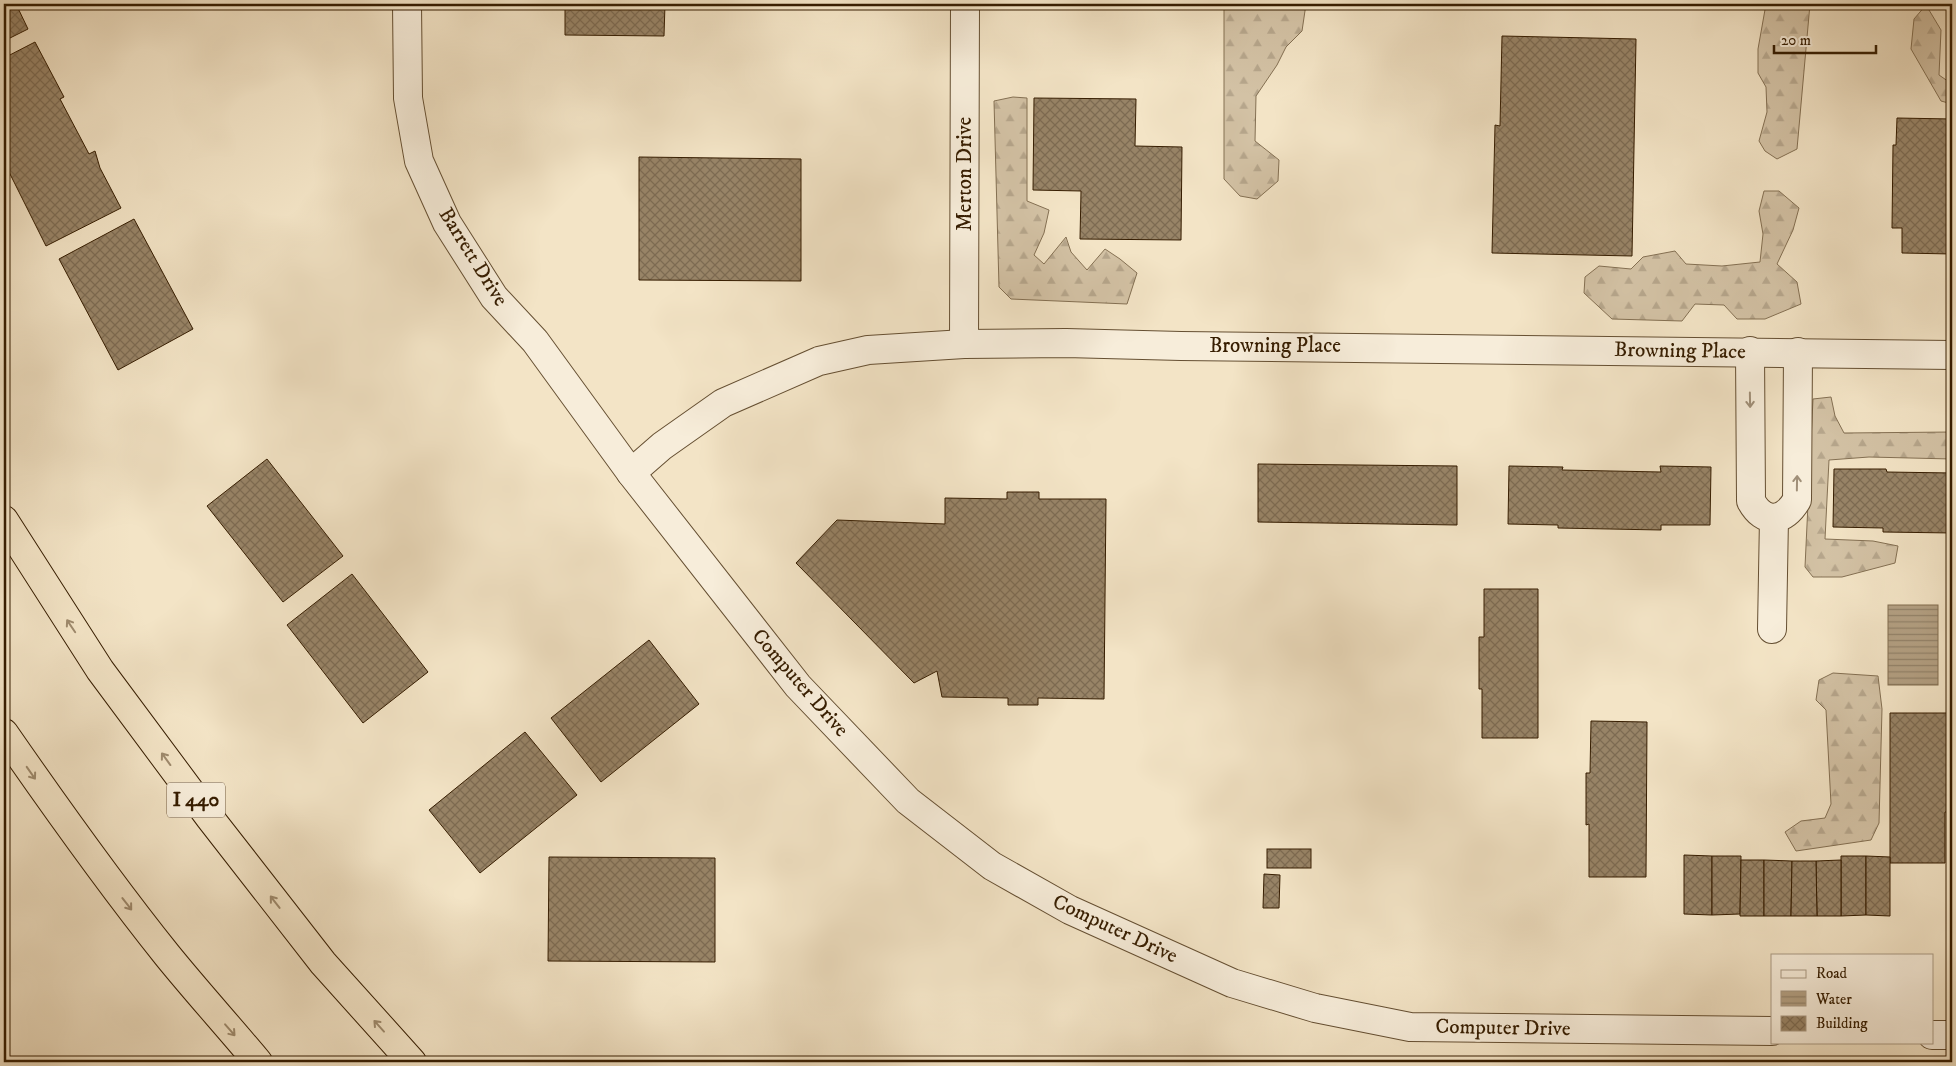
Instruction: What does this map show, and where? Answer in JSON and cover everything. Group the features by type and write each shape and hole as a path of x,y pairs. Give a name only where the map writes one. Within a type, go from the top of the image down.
{"highway":[{"name":"I 440","path":"4,520 100,670 210,818 323,963 412,1062"},
{"path":"4,732 124,900 213,1010 258,1062"}],"street":[{"name":"Barrett Drive","path":"407,4 408,98 419,161 447,224 494,297 535,341 631,473"},
{"name":"Merton Drive","path":"964,344 965,4"},
{"name":"Browning Place","path":"631,473 662,446 724,403 819,361 868,350 964,344 1066,343 1952,355"},
{"path":"1750,351 1751,501 1761,514 1774,518 1784,516 1792,509 1797,500 1798,352"},
{"name":"Computer Drive","path":"631,473 798,686 908,801 992,866 1070,910 1232,983 1315,1008 1410,1027 1771,1031"},
{"path":"1772,630 1774,518"},
{"path":"1934,1035 1952,1035"}],"green space":[{"path":"1228,4 1306,4 1302,31 1286,47 1277,65 1256,96 1255,141 1279,160 1278,181 1257,199 1240,196 1224,179 1224,9"},
{"path":"1766,4 1810,4 1797,149 1777,159 1765,151 1759,141 1767,112 1766,87 1758,73 1758,49"},
{"path":"1926,5 1941,30 1939,75 1952,84 1952,104 1941,101 1911,49 1914,19"},
{"path":"1013,97 1027,98 1027,201 1049,210 1044,233 1034,255 1044,264 1066,237 1071,252 1087,270 1105,249 1137,273 1127,304 1011,299 999,287 994,101"},
{"path":"1764,191 1779,191 1799,208 1793,230 1777,264 1797,282 1801,304 1765,319 1737,319 1724,305 1695,304 1682,321 1612,319 1584,293 1585,277 1599,266 1631,269 1643,257 1675,251 1686,264 1722,266 1760,262 1763,234 1759,211"},
{"path":"1831,397 1835,416 1844,433 1952,432 1952,459 1869,457 1829,460 1825,539 1873,541 1898,546 1895,563 1842,577 1813,577 1805,567 1813,399"},
{"path":"1833,673 1878,676 1882,709 1879,823 1871,840 1796,851 1785,832 1801,821 1825,818 1831,804 1826,710 1816,700 1819,680"}],"water":[{"path":"1888,605 1938,605 1938,685 1888,685"}],"building":[{"path":"4,4 16,4 28,29 4,41"},
{"path":"565,4 665,4 664,36 565,35"},
{"path":"1502,36 1636,39 1632,256 1492,253 1495,125 1500,126"},
{"path":"35,42 64,97 60,99 89,154 95,151 100,168 121,208 46,246 4,162 4,58"},
{"path":"1034,98 1136,99 1135,146 1182,147 1181,240 1080,239 1081,191 1033,190"},
{"path":"1897,118 1952,119 1952,254 1902,253 1902,228 1892,228 1893,145 1896,145"},
{"path":"639,157 801,159 801,281 639,280"},
{"path":"134,219 193,329 118,370 59,259"},
{"path":"267,459 343,556 283,602 207,506"},
{"path":"1258,464 1457,466 1457,525 1258,522"},
{"path":"1509,466 1563,467 1562,470 1661,472 1660,466 1711,467 1710,525 1661,525 1661,530 1558,528 1558,525 1508,524"},
{"path":"1834,469 1886,469 1887,472 1952,473 1952,533 1883,532 1883,528 1833,527"},
{"path":"1007,492 1039,492 1039,499 1106,499 1104,699 1038,698 1038,705 1008,705 1008,698 942,697 937,671 914,683 796,563 837,520 945,524 945,498 1007,499"},
{"path":"352,574 428,672 363,723 287,625"},
{"path":"1484,589 1538,589 1538,738 1482,738 1482,689 1479,689 1479,637 1484,637"},
{"path":"649,640 699,704 601,782 551,718"},
{"path":"1890,713 1948,713 1948,812 1945,812 1945,863 1890,863"},
{"path":"1591,721 1647,722 1646,877 1589,877 1589,824 1586,825 1586,773 1590,773"},
{"path":"525,732 577,795 480,873 429,810"},
{"path":"1267,849 1311,849 1311,868 1267,868"},
{"path":"1684,855 1712,856 1712,915 1684,914"},
{"path":"1712,856 1741,856 1740,914 1712,915"},
{"path":"1841,856 1866,856 1866,915 1841,916"},
{"path":"1866,856 1890,857 1890,916 1866,915"},
{"path":"549,857 715,858 715,962 548,961"},
{"path":"1741,860 1764,860 1764,916 1740,916"},
{"path":"1764,860 1792,861 1791,916 1764,916"},
{"path":"1841,860 1841,916 1817,916 1816,861"},
{"path":"1792,861 1816,861 1817,916 1791,916"},
{"path":"1264,874 1280,875 1279,908 1263,908"}]}
